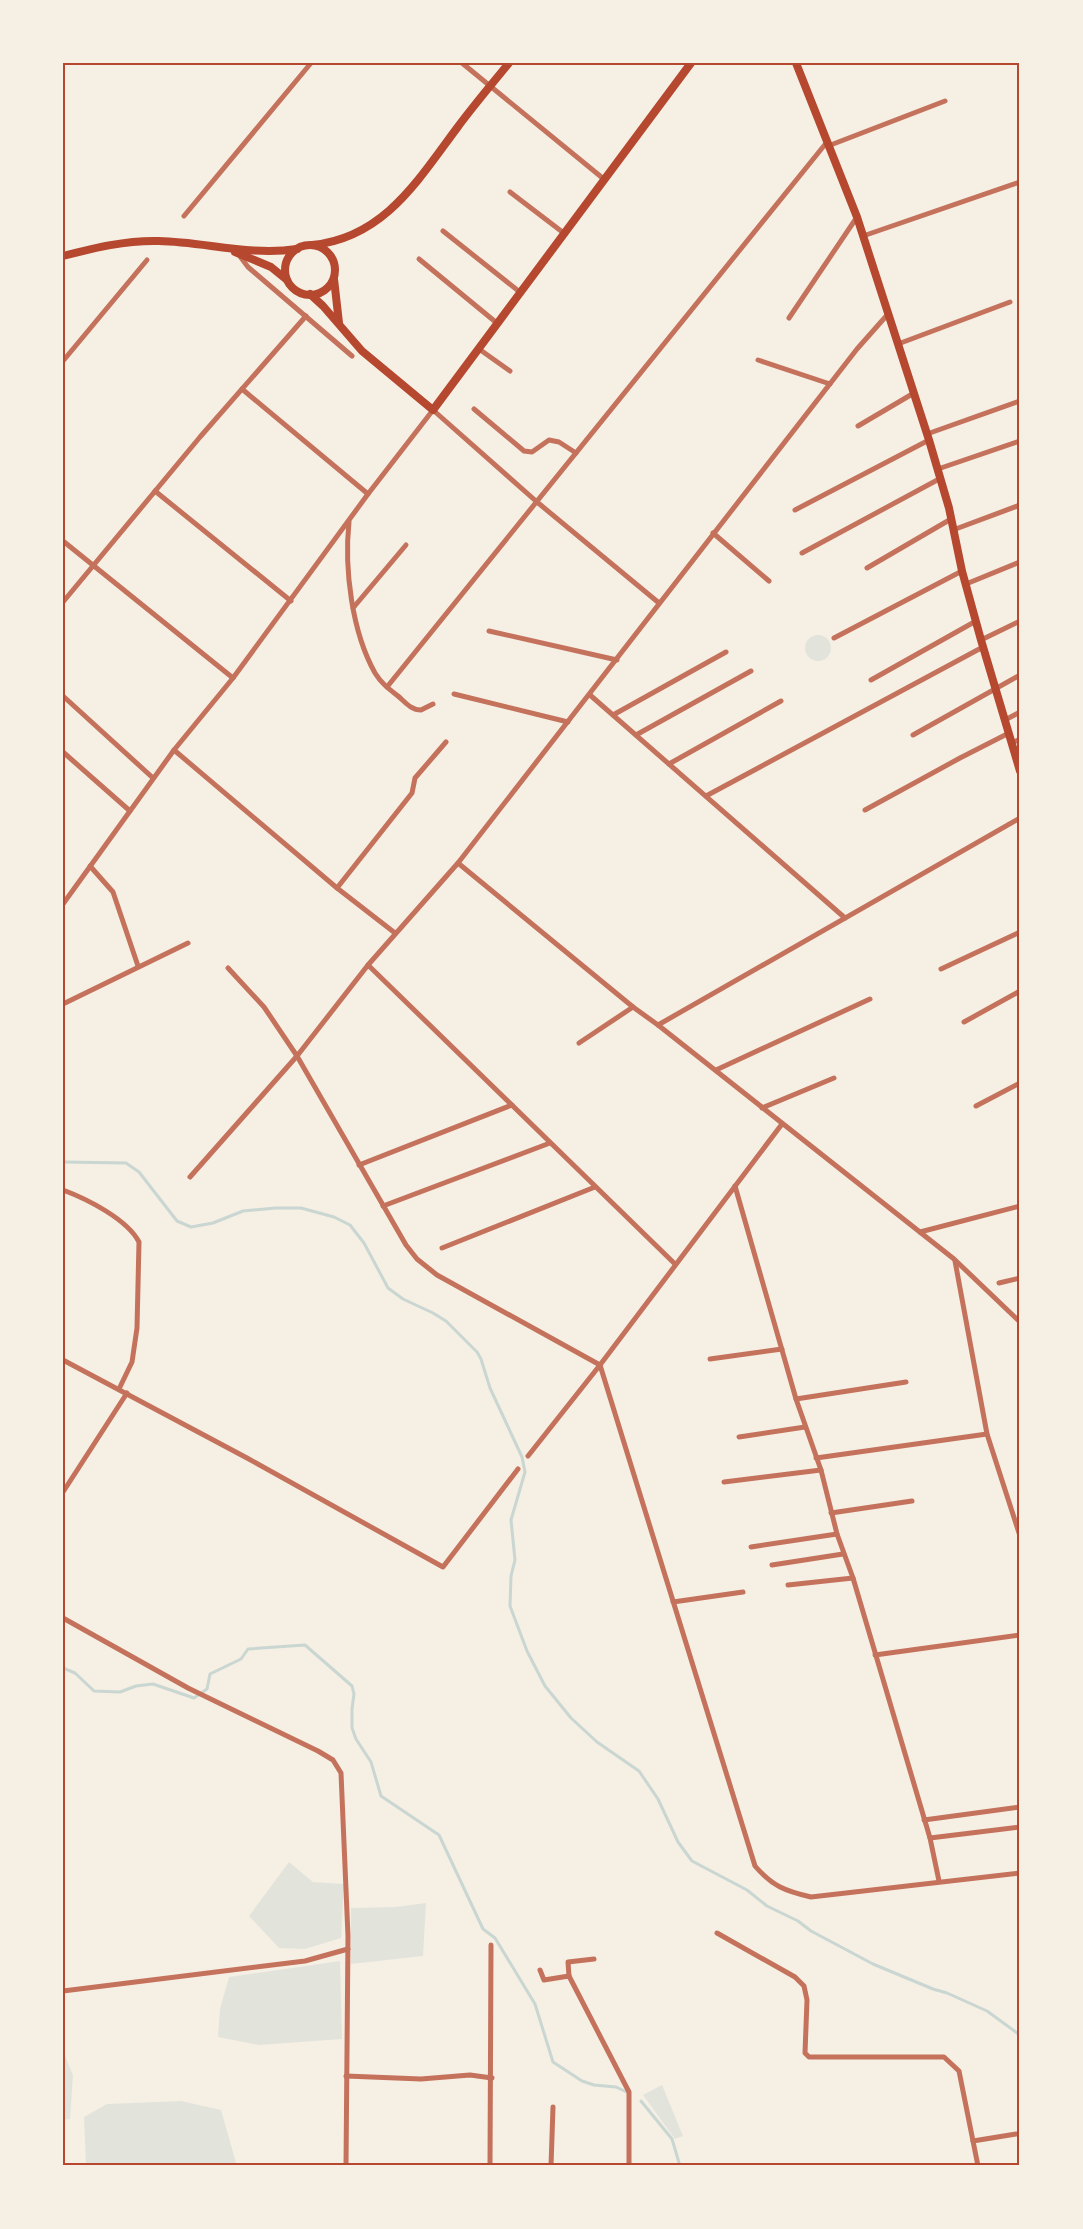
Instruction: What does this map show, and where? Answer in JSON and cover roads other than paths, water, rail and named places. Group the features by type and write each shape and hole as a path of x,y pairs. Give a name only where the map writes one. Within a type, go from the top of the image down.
{"main road":[{"path":"63,256 124,243 158,241 268,252 339,241 380,218 407,193 509,63"},
{"path":"310,294 340,325 350,340 433,410 692,63"},
{"path":"796,63 857,218 941,478 962,571 1020,771"},
{"path":"312,245 320,247 331,256 334,263 334,290 340,325"},
{"path":"228,249 271,267 297,290 310,294 316,294 327,288 334,276"},
{"path":"288,281 287,260 297,249"}],"street":[{"path":"184,216 311,63"},
{"path":"462,63 604,180"},
{"path":"387,687 828,144 945,101"},
{"path":"863,236 1020,182"},
{"path":"510,192 565,234"},
{"path":"789,318 857,218"},
{"path":"443,231 521,293"},
{"path":"238,253 248,267 352,356"},
{"path":"419,259 498,324"},
{"path":"63,361 147,260"},
{"path":"898,344 1010,302"},
{"path":"189,1177 297,1056 368,965 458,863 857,349 888,314"},
{"path":"63,602 306,316"},
{"path":"479,349 510,371"},
{"path":"758,360 830,384"},
{"path":"242,389 368,494"},
{"path":"858,426 914,393"},
{"path":"795,510 928,437 1020,401"},
{"path":"474,409 524,451 532,452 549,440 559,442 576,453"},
{"path":"63,904 153,778 233,678 368,494 433,410 537,502 659,603"},
{"path":"938,469 1020,441"},
{"path":"802,553 941,478"},
{"path":"155,491 291,601"},
{"path":"953,530 1020,505"},
{"path":"867,568 951,519"},
{"path":"350,521 347,574 353,608 374,672 387,687 416,710 426,709 433,704"},
{"path":"713,533 769,581"},
{"path":"63,541 233,678"},
{"path":"353,608 406,545"},
{"path":"966,584 1020,562"},
{"path":"834,638 962,571"},
{"path":"871,680 976,621"},
{"path":"706,796 1020,621"},
{"path":"489,632 617,660"},
{"path":"613,714 726,652"},
{"path":"636,735 751,671"},
{"path":"914,735 1020,675"},
{"path":"454,694 568,722"},
{"path":"590,695 845,918"},
{"path":"63,696 153,778"},
{"path":"669,764 781,700"},
{"path":"1005,720 1020,712"},
{"path":"864,810 1009,733"},
{"path":"1012,743 1020,739"},
{"path":"337,888 412,793 416,778 446,742"},
{"path":"174,750 337,888 395,933"},
{"path":"63,752 130,811"},
{"path":"658,1025 1020,819"},
{"path":"458,863 633,1007 954,1259 1020,1323"},
{"path":"90,866 112,892 138,966"},
{"path":"941,969 1020,932"},
{"path":"63,1004 188,942"},
{"path":"368,965 675,1264"},
{"path":"228,968 264,1007 297,1056 358,1165 406,1245 417,1259 437,1275 600,1365 755,1866 768,1881 789,1892 811,1897 836,1896 1020,1872"},
{"path":"964,1022 1020,991"},
{"path":"716,1071 870,999"},
{"path":"579,1043 633,1007"},
{"path":"762,1108 834,1078"},
{"path":"976,1106 1020,1083"},
{"path":"358,1165 512,1105"},
{"path":"528,1456 600,1365 782,1124"},
{"path":"383,1206 550,1143"},
{"path":"735,1185 796,1399 821,1470 837,1534 853,1578 930,1838 939,1881"},
{"path":"442,1248 595,1186"},
{"path":"63,1190 89,1201 118,1220 139,1242 137,1328 132,1362 119,1389"},
{"path":"920,1232 1020,1206"},
{"path":"954,1259 987,1434 1020,1536"},
{"path":"999,1283 1020,1278"},
{"path":"710,1359 782,1349"},
{"path":"63,1360 443,1567 518,1469"},
{"path":"796,1399 906,1382"},
{"path":"63,1492 127,1393"},
{"path":"739,1437 805,1427"},
{"path":"816,1458 987,1434"},
{"path":"724,1482 821,1470"},
{"path":"831,1513 912,1501"},
{"path":"1013,1513 1020,1512"},
{"path":"751,1547 837,1534"},
{"path":"772,1565 843,1554"},
{"path":"788,1585 853,1578"},
{"path":"673,1602 743,1592"},
{"path":"63,1618 188,1688 333,1760 341,1773 348,1949 346,2166"},
{"path":"876,1655 1020,1635"},
{"path":"924,1820 1020,1807"},
{"path":"930,1838 1020,1827"},
{"path":"717,1933 795,1977 804,1986 807,2000 805,2053 809,2057 944,2057 959,2071 978,2166"},
{"path":"490,2166 491,1945"},
{"path":"63,1991 305,1961 348,1949"},
{"path":"594,1959 568,1962 569,1976 629,2092 629,2166 615,2166"},
{"path":"540,1970 544,1980 569,1976"},
{"path":"346,2076 421,2079 470,2074 492,2078"},
{"path":"551,2166 553,2107"},
{"path":"973,2141 1016,2134"}],"waterway":[{"path":"63,1162 126,1163 139,1172 177,1221 191,1227 213,1223 243,1211 276,1208 301,1208 334,1217 350,1225 364,1243 388,1288 403,1299 446,1321 477,1352 481,1359 490,1388 522,1457 525,1472 511,1520 515,1560 511,1576 510,1606 527,1651 545,1686 571,1718 597,1742 639,1771 658,1799 678,1842 692,1861 747,1890 767,1906 873,1964 987,2011 1020,2035"},
{"path":"63,1668 75,1673 94,1691 120,1692 136,1686 153,1684 194,1698 207,1689 210,1674 241,1659 248,1649 305,1645 352,1686 354,1694 352,1728 356,1739 371,1762 381,1796 439,1835 483,1929 495,1938 535,2004 553,2062 582,2081 594,2085 616,2087 629,2093"},
{"path":"641,2101 672,2139 680,2166"}]}
